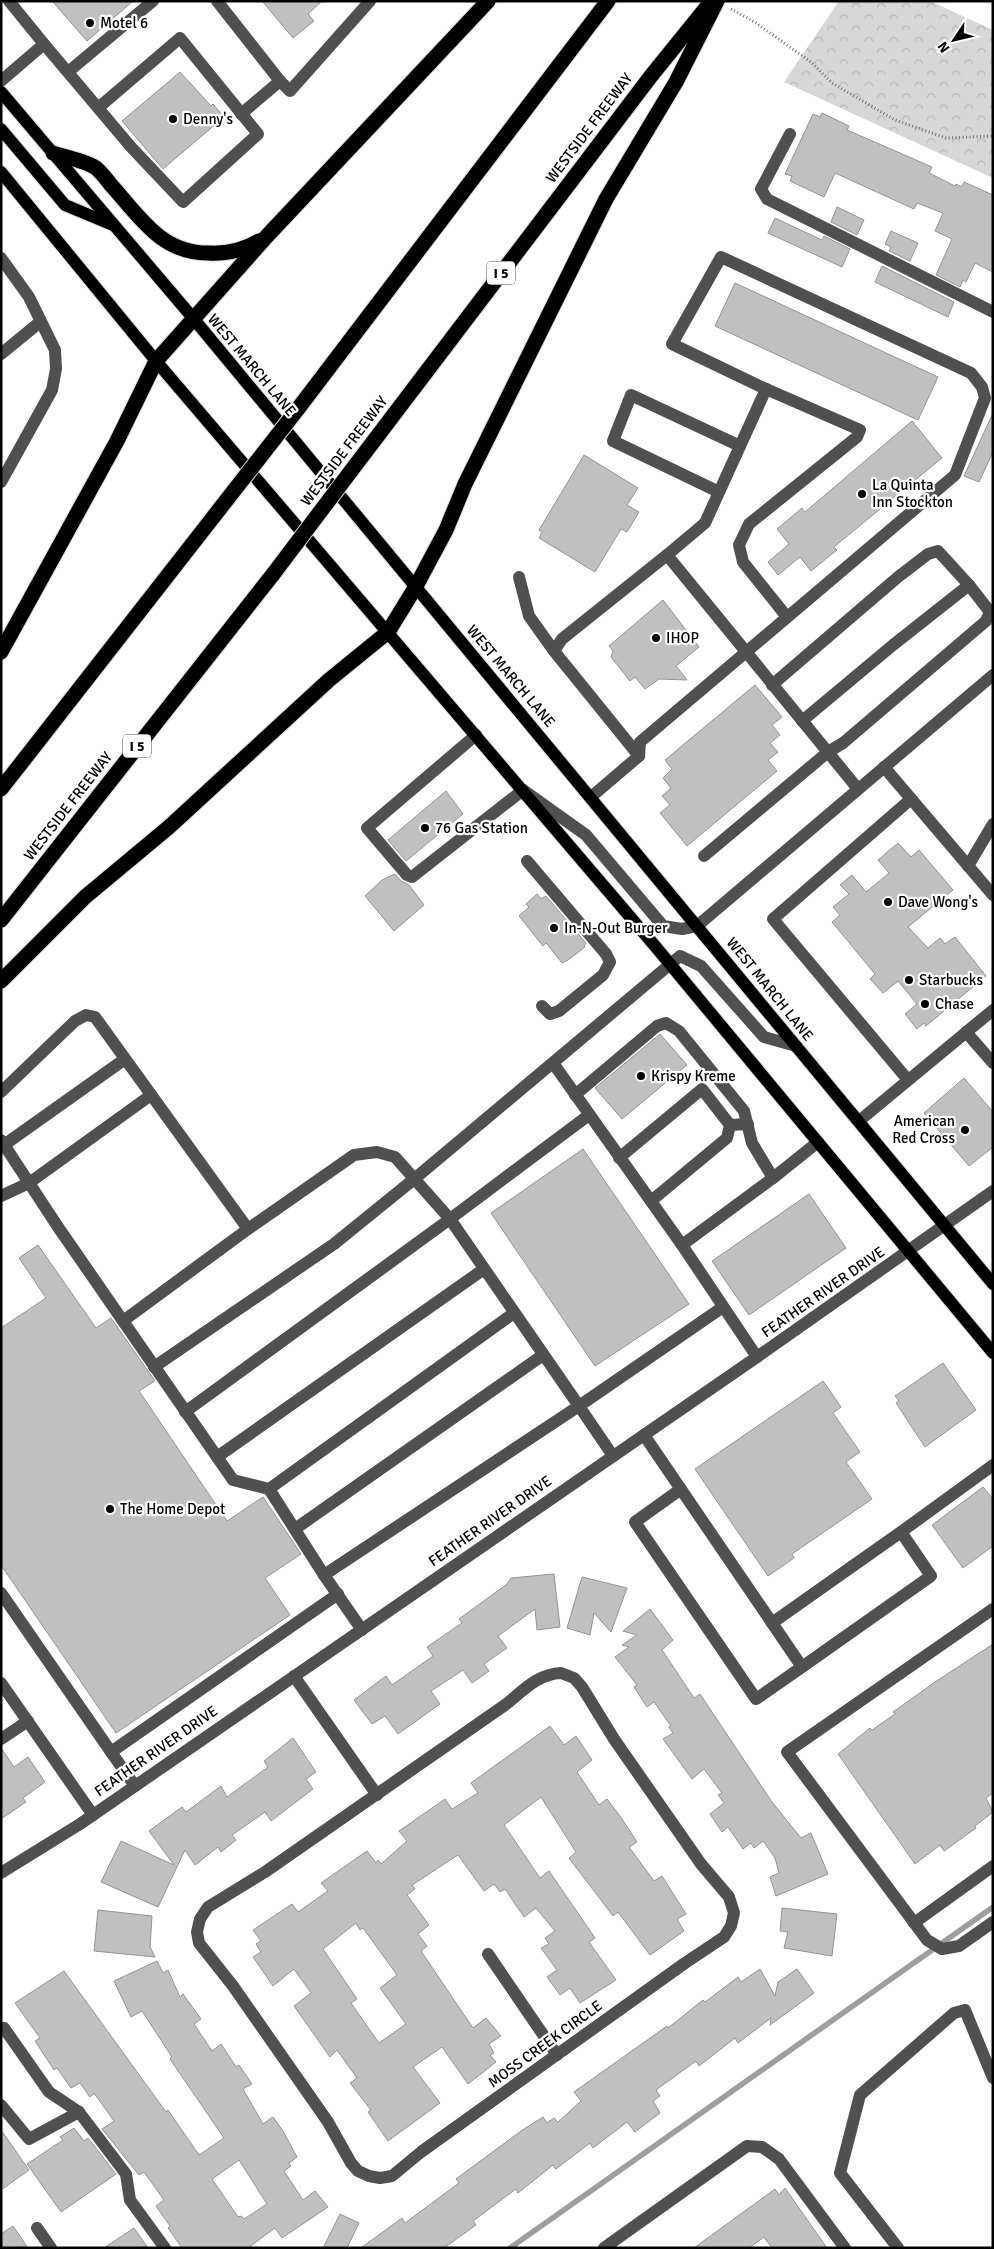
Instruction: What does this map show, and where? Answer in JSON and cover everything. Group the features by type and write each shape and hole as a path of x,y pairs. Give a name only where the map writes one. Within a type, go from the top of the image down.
{"highway":[{"path":"1,652 118,441 156,361 267,236 488,1"},
{"path":"1,789 297,410 608,1"},
{"path":"1,981 85,897 169,827 329,680 388,632 415,588 446,530 466,484 606,199 676,82 718,3"},
{"name":"WESTSIDE FREEWAY","path":"1,920 274,573 651,76 718,3"},
{"path":"53,153 95,167 163,241 176,247 202,253 230,252 256,243 267,236"}],"main road":[{"name":"WEST MARCH LANE","path":"1,92 193,318 993,1284"},
{"path":"1,129 65,205 115,226"},
{"path":"1,172 156,361 670,964 993,1353"}],"street":[{"path":"9,1 44,44 68,72 98,108 131,147 183,202 258,134 180,38 98,108"},
{"path":"68,72 152,1"},
{"path":"217,1 290,91 370,1"},
{"path":"1,81 44,44"},
{"path":"242,114 280,81"},
{"path":"790,134 761,189 767,199 993,312"},
{"path":"591,797 639,756 640,742 955,475 984,398 982,387 971,373 721,257 672,344 766,389 860,430 857,437 749,524 739,545 743,562 787,617"},
{"path":"1,258 20,282 55,350 56,369 52,390 1,482"},
{"path":"1,354 40,322"},
{"path":"554,651 562,639 705,523 766,389"},
{"path":"719,492 613,441 631,395 740,446"},
{"path":"704,856 828,752 843,743 986,621 990,612 938,550 928,554 898,577 772,685"},
{"path":"667,555 858,789"},
{"path":"519,577 529,616 554,651 639,756"},
{"path":"802,721 969,585"},
{"path":"476,735 366,828 407,875 412,877 523,790 586,835 663,926 682,929 698,926 993,675"},
{"path":"884,767 993,895"},
{"path":"908,1080 773,919 911,799"},
{"path":"968,866 993,824"},
{"path":"527,861 606,954 610,962 603,975 559,1012 550,1014 542,1006"},
{"path":"154,1366 334,1244 680,956 701,966 764,1037 796,1046"},
{"path":"859,1121 993,1010"},
{"path":"1,1092 75,1022 86,1015 96,1017 248,1229"},
{"path":"576,1095 657,1026 666,1023 679,1031 744,1111 752,1143 761,1161 773,1178"},
{"path":"966,1032 993,1062"},
{"path":"125,1059 3,1143 233,1480 269,1488 324,1575 362,1630"},
{"path":"553,1063 682,1245 757,1357"},
{"path":"619,1158 702,1089 730,1125 728,1138 651,1201"},
{"path":"1,1196 29,1183 152,1095"},
{"path":"185,1412 450,1220 589,1115"},
{"path":"730,1125 748,1124"},
{"path":"682,1245 773,1178 818,1142"},
{"path":"123,1321 248,1229 354,1155 377,1152 395,1157 413,1180 450,1220 613,1456"},
{"name":"FEATHER RIVER DRIVE","path":"1,1873 93,1815 909,1252 993,1191"},
{"path":"217,1457 484,1269"},
{"path":"324,1575 579,1406 723,1307"},
{"path":"269,1488 514,1313"},
{"path":"295,1529 543,1355"},
{"path":"644,1435 802,1667"},
{"path":"772,1623 993,1465"},
{"path":"681,1489 635,1522 756,1699 931,1576 901,1532"},
{"path":"1,1593 135,1786"},
{"path":"111,1752 338,1594"},
{"path":"993,1609 787,1752 928,1940 942,1949 959,1946 993,1922"},
{"name":"MOSS CREEK CIRCLE","path":"561,1673 574,1678 582,1687 614,1739 701,1864 729,1898 734,1913 731,1926 724,1937 557,2055 392,2176 380,2178 358,2171 351,2163 328,2122 233,1986 199,1943 197,1932 200,1918 208,1907 265,1872 376,1795 505,1706 539,1678 561,1673"},
{"path":"294,1676 376,1795"},
{"path":"1,1683 93,1815"},
{"path":"1,1739 28,1721"},
{"path":"914,1923 993,1866"},
{"path":"488,1954 557,2055"},
{"path":"898,2248 840,2173 860,2095 954,2013 965,2010 993,2078"},
{"path":"1,2030 4,2028 50,2092 79,2112 126,2174 130,2200 165,2248"},
{"path":"1,2104 30,2139 79,2112"},
{"path":"604,2248 747,2146 762,2147 779,2159 845,2248"},
{"path":"37,2228 51,2248"}],"path":[{"path":"718,3 756,23 811,62 832,83 895,120 946,138 993,136"}],"green space":[{"path":"839,1 930,1 993,30 993,178 784,82"}],"building":[{"name":"Motel 6","path":"52,1 133,1 87,41"},
{"path":"262,1 322,1 308,14 314,21 293,38"},
{"name":"Denny's","path":"180,72 211,106 213,104 224,117 163,169 122,121"},
{"path":"822,113 849,126 847,130 932,167 929,173 955,186 956,184 962,187 964,182 993,195 993,272 975,263 966,282 963,280 960,287 936,275 952,239 935,231 943,213 917,203 914,209 835,173 824,197 790,181 792,176 785,174 813,114 820,117"},
{"path":"837,207 864,220 857,235 831,222"},
{"path":"775,218 822,240 824,236 850,249 842,267 768,233"},
{"path":"891,231 918,243 910,261 889,251 891,247 885,244"},
{"path":"882,266 954,302 948,317 875,282"},
{"path":"735,283 938,377 918,420 715,326"},
{"path":"993,413 993,452 979,482 964,476"},
{"name":"La Quinta Inn Stockton","path":"912,421 942,458 834,547 837,550 811,571 800,557 778,575 768,562 789,544 777,529 802,508 805,512"},
{"path":"584,455 638,488 627,505 639,512 627,532 621,529 595,572 539,538 542,532 539,530"},
{"name":"IHOP","path":"663,600 699,647 676,666 687,680 659,679 645,689 635,677 630,681 611,657 613,651 609,646"},
{"path":"755,685 782,717 772,725 780,735 770,743 778,752 768,760 777,771 687,846 660,813 670,805 662,796 671,788 663,778 672,769 665,760"},
{"name":"76 Gas Station","path":"446,791 463,814 406,861 388,840"},
{"path":"898,843 911,857 919,850 953,890 908,927 928,948 940,938 945,944 955,937 986,976 926,1026 924,1023 917,1029 905,1014 917,1004 898,981 883,993 870,979 875,974 832,922 840,915 833,907 849,894 840,885 852,875 866,892 889,873 878,860"},
{"path":"395,874 401,881 409,885 424,905 394,931 365,896 382,880"},
{"name":"In-N-Out Burger","path":"537,894 541,899 546,896 586,943 585,947 562,963 546,943 543,946 519,916 529,907 526,904"},
{"name":"Krispy Kreme","path":"660,1034 687,1065 622,1119 595,1088"},
{"name":"American Red Cross","path":"964,1078 993,1112 993,1147 969,1166 924,1113"},
{"path":"583,1149 689,1304 595,1366 491,1213"},
{"path":"809,1194 846,1248 749,1315 712,1261"},
{"name":"The Home Depot","path":"38,1245 96,1328 111,1318 155,1381 139,1391 227,1521 263,1497 301,1554 265,1578 290,1615 116,1733 1,1565 1,1328 46,1298 19,1258"},
{"path":"943,1363 976,1410 925,1447 896,1403 899,1401 895,1396"},
{"path":"823,1381 841,1407 833,1413 860,1452 846,1462 872,1499 792,1554 794,1558 768,1576 695,1469"},
{"path":"983,1487 993,1499 993,1546 963,1568 932,1525"},
{"path":"554,1574 560,1627 537,1630 535,1609 498,1636 507,1648 484,1664 489,1671 472,1683 463,1670 431,1691 440,1704 398,1734 385,1716 372,1724 354,1700 386,1676 392,1685 433,1656 427,1647 462,1623 459,1619 507,1584 511,1578"},
{"path":"582,1577 627,1588 611,1632 594,1613 590,1635 567,1628"},
{"path":"650,1609 673,1640 662,1650 694,1698 700,1694 772,1802 801,1838 811,1833 828,1874 776,1896 770,1877 779,1873 775,1858 763,1841 754,1848 751,1843 743,1849 728,1827 722,1832 710,1814 724,1803 718,1795 722,1793 704,1769 692,1779 663,1739 673,1733 669,1727 671,1726 654,1702 647,1707 634,1687 637,1685 615,1657 629,1647 622,1645 637,1635 623,1631"},
{"path":"993,1644 993,1793 986,1798 993,1812 975,1826 976,1828 944,1851 940,1845 915,1864 838,1754 870,1728 872,1730 895,1714 893,1712 935,1682"},
{"path":"550,1726 564,1745 576,1736 592,1760 577,1772 599,1805 607,1799 620,1816 637,1842 629,1847 654,1881 662,1876 686,1914 677,1919 684,1931 650,1955 618,1912 613,1916 569,1858 576,1852 541,1797 504,1825 540,1878 549,1871 595,1938 589,1942 616,1980 580,2003 570,1988 560,1995 547,1977 557,1970 541,1948 549,1944 545,1938 555,1931 536,1908 524,1917 505,1889 500,1892 494,1884 484,1891 458,1855 412,1885 415,1889 407,1895 429,1925 418,1934 427,1946 421,1951 473,2028 486,2018 501,2036 489,2044 494,2053 490,2055 496,2062 468,2084 442,2047 413,2067 440,2103 388,2141 368,2112 371,2110 350,2083 357,2078 337,2050 330,2057 294,2006 311,1993 294,1969 273,1986 253,1957 261,1952 256,1944 261,1941 253,1930 292,1904 298,1912 328,1891 321,1883 367,1851 376,1863 378,1860 381,1864 407,1841 399,1831 445,1799 452,1809 478,1793 471,1783","holes":["356,1923 360,1930 363,1928 397,1975 380,1988 406,2024 379,2043 351,2003 357,1999 323,1949"]},
{"path":"293,1738 316,1772 306,1779 313,1789 271,1821 265,1812 232,1835 236,1840 221,1852 218,1847 195,1865 185,1850 158,1907 101,1882 121,1841 174,1865 149,1831 182,1807 186,1812 221,1786 227,1797 268,1767 264,1761"},
{"path":"1,1748 14,1767 28,1757 45,1782 23,1798 26,1802 1,1819"},
{"path":"782,1908 837,1914 832,1956 784,1948 788,1932 780,1931"},
{"path":"98,1910 152,1916 150,1947 155,1957 94,1951"},
{"path":"157,1961 163,1973 168,1970 180,1997 183,1994 201,2019 194,2024 212,2051 221,2044 236,2067 239,2065 252,2084 243,2089 263,2124 273,2117 283,2131 297,2157 289,2163 291,2166 284,2171 303,2200 315,2191 328,2207 282,2238 275,2228 248,2248 182,2248 156,2206 164,2200 144,2172 139,2175 102,2129 114,2121 94,2093 90,2097 80,2083 71,2088 57,2068 54,2070 35,2041 40,2038 15,2003 64,1971 166,2112 168,2110 199,2155 224,2138 170,2059 172,2057 142,2011 131,2017 114,1981","holes":["239,2160 267,2204 244,2219 241,2216 238,2217 212,2179"]},
{"path":"760,1969 775,1996 778,1982 797,1969 814,1993 770,2025 771,2018 738,2043 735,2038 699,2066 696,2061 656,2090 660,2096 653,2101 660,2113 635,2132 627,2122 593,2148 590,2143 556,2169 553,2165 518,2193 516,2189 473,2221 476,2225 444,2248 361,2248 402,2218 405,2223 459,2183 456,2179 521,2131 543,2117 547,2123 554,2118 558,2122 581,2101 574,2092 667,2026 668,2028 703,2000 705,2002 738,1977 741,1982"},
{"path":"74,2128 84,2141 88,2138 116,2174 61,2212 27,2164 63,2140 60,2137"},
{"path":"1,2130 29,2170 1,2190"},
{"path":"785,2188 827,2248 772,2248 764,2237 749,2248 694,2248 775,2189 779,2195"},
{"path":"340,2214 359,2223 347,2248 323,2248"},
{"path":"13,2226 28,2248 5,2248 1,2243 1,2234"},
{"path":"134,2228 148,2248 104,2248"}],"waterway":[{"path":"510,2248 993,1907"}],"place":[{"name":"Motel 6","path":"90,23"},
{"name":"Denny's","path":"173,119"},
{"name":"La Quinta Inn Stockton","path":"862,494"},
{"name":"IHOP","path":"656,638"},
{"name":"76 Gas Station","path":"425,828"},
{"name":"Dave Wong's","path":"888,902"},
{"name":"In-N-Out Burger","path":"554,928"},
{"name":"Starbucks","path":"909,980"},
{"name":"Chase","path":"925,1004"},
{"name":"Krispy Kreme","path":"641,1076"},
{"name":"American Red Cross","path":"965,1130"},
{"name":"The Home Depot","path":"110,1509"}]}
